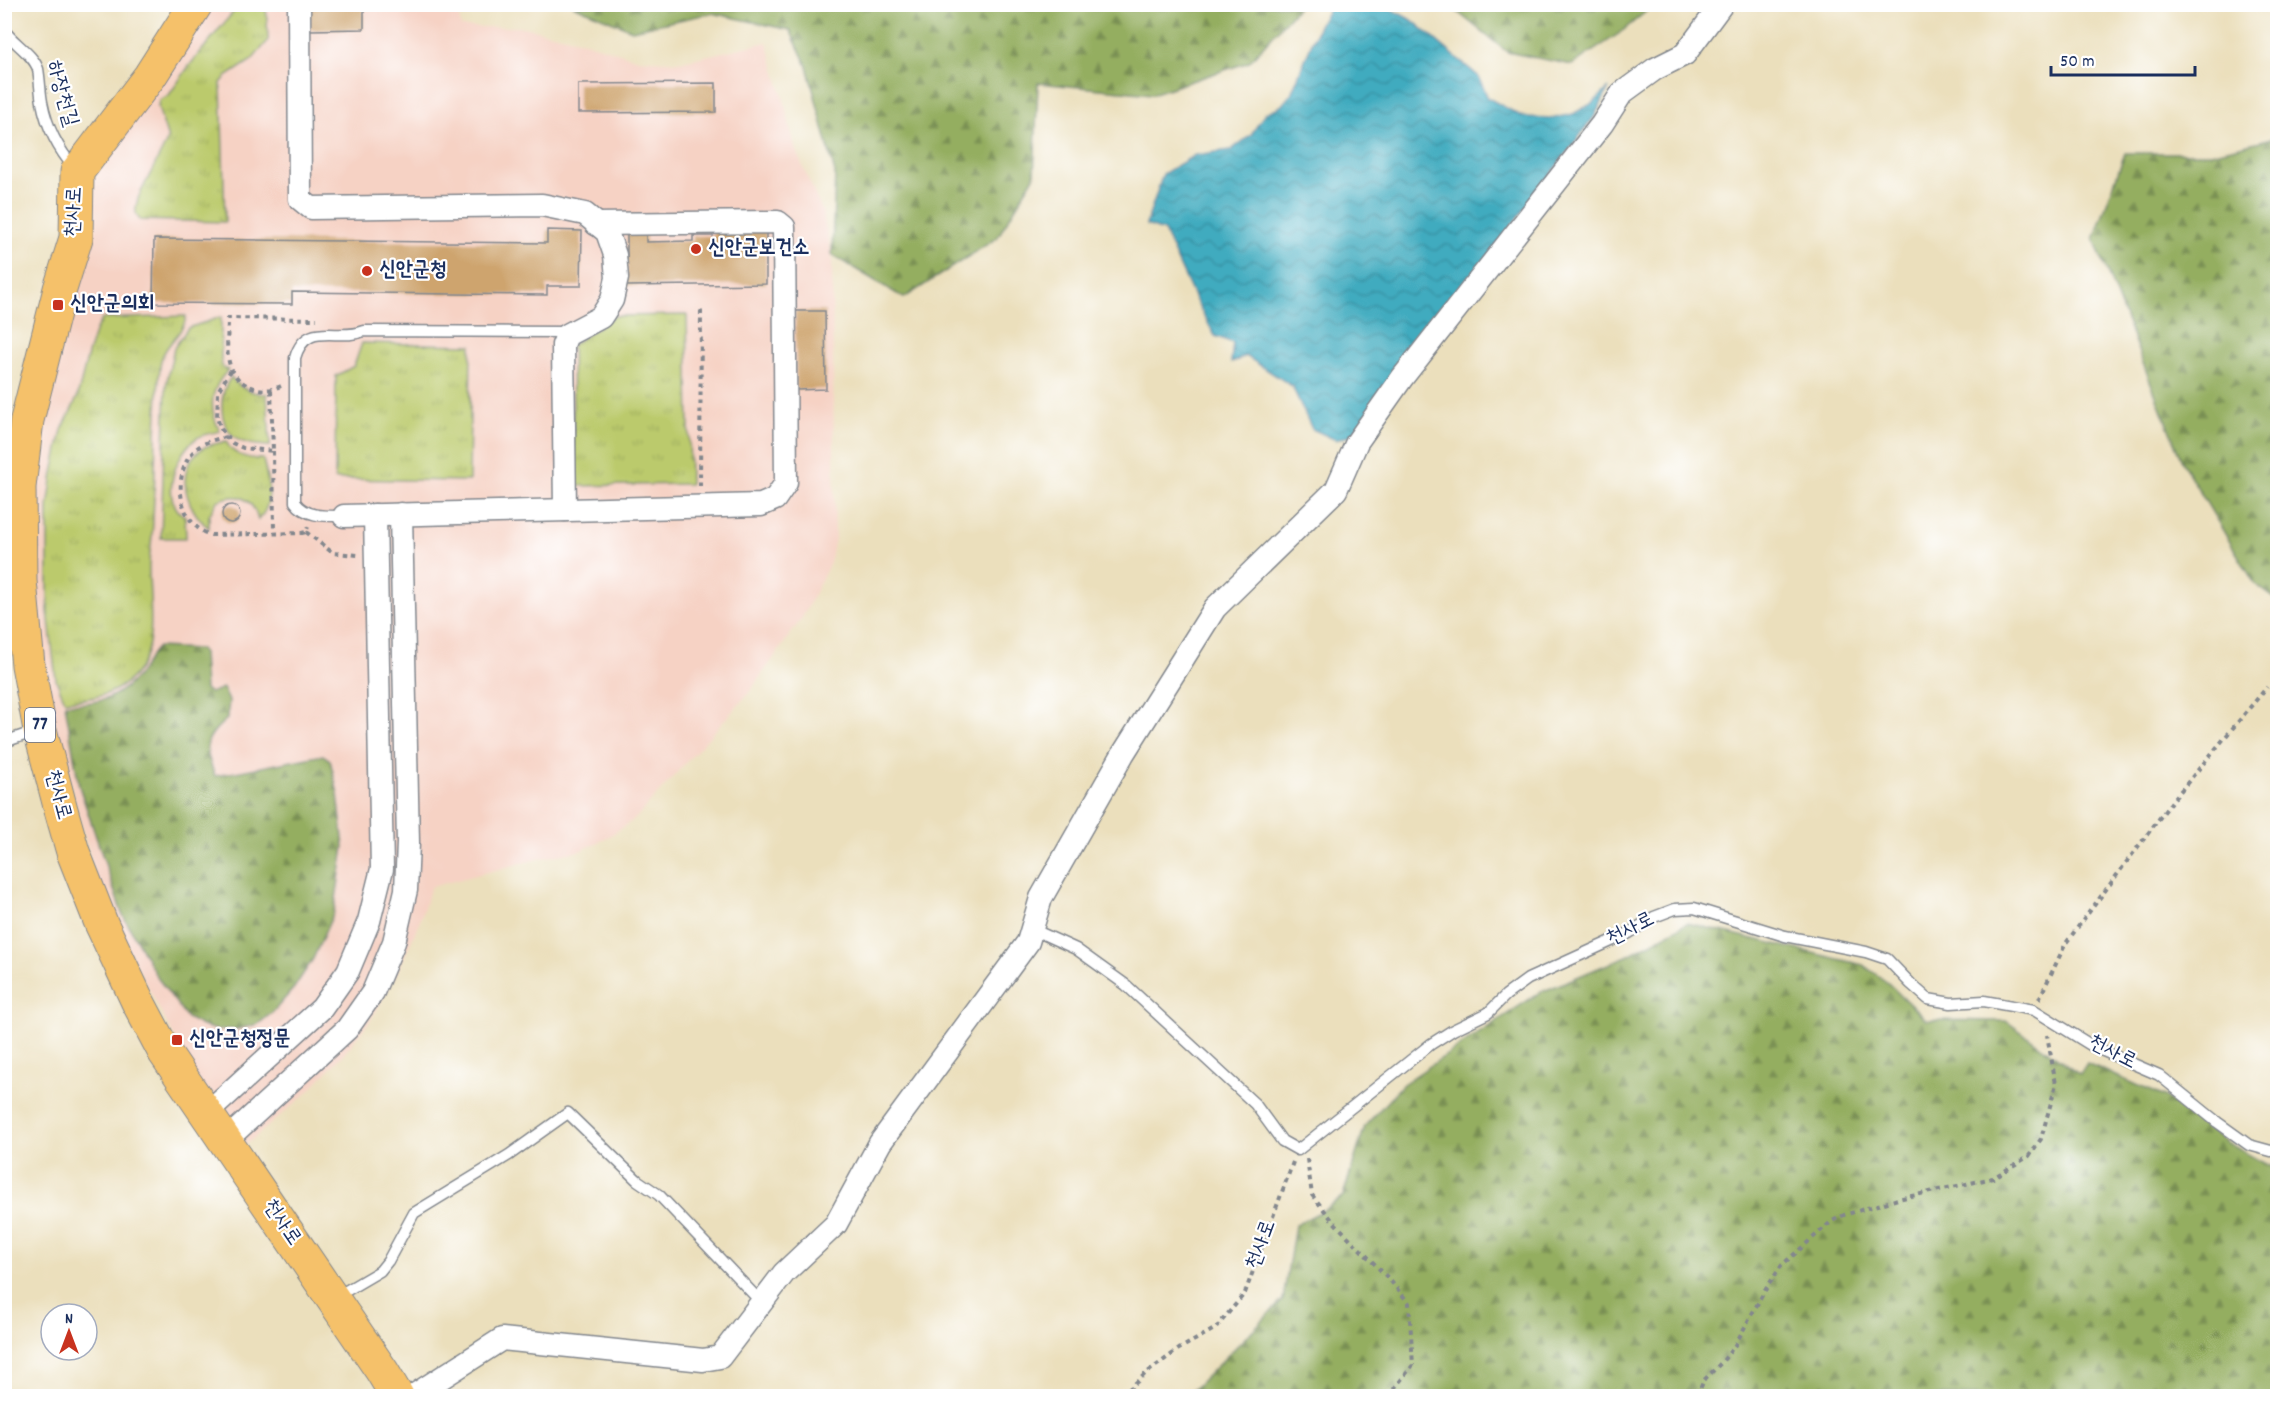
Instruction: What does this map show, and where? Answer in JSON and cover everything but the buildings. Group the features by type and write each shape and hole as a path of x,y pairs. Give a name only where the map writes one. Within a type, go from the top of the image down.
{"main road":[{"name":"천사로","path":"196,4 150,76 77,172 76,238 60,290 27,420 19,487 18,532 28,665 40,730 73,852 101,923 138,1002 165,1053 397,1396"}],"street":[{"path":"299,4 300,199 311,208 542,205 585,214 607,232 615,255 617,278 612,300 601,317 571,332 567,335 563,345 565,510"},
{"path":"413,1396 502,1339 703,1360 720,1357 784,1273 836,1224 880,1143 1028,942 1041,898 1123,754 1215,608 1336,490 1357,442 1402,378 1602,124 1622,93 1655,69 1684,54 1722,4"},
{"path":"344,516 761,505 775,499 786,483 784,227 778,222 596,224"},
{"path":"225,1141 347,1029 373,992 394,942 406,890 408,843 402,514"},
{"path":"206,1114 322,1008 348,971 369,921 382,869 375,515"}],"lane":[{"name":"하장천길","path":"4,30 11,40 28,54 37,68 46,123 58,149 77,172"},
{"path":"344,516 320,516 299,508 295,502 295,358 302,342 310,336 320,334 357,334 364,331 571,332"},
{"path":"4,742 40,730"},
{"name":"천사로","path":"1301,1147 1431,1044 1488,1013 1528,979 1629,933 1653,917 1675,909 1694,908 1785,936 1887,958 1928,999 1951,1003 1984,1001 2034,1010 2094,1047 2159,1075 2217,1122 2249,1144 2271,1151 2277,1150"},
{"path":"1032,929 1076,949 1126,985 1255,1104 1282,1141 1301,1147"},
{"path":"333,1299 380,1271 388,1261 414,1213 509,1155 568,1113 637,1180 659,1194 762,1302"}],"path":[{"path":"700,307 700,507"},
{"path":"231,370 218,391 216,405 217,418 226,437 243,448 273,451"},
{"path":"272,390 274,533"},
{"path":"226,437 203,444 190,456 181,479 184,506 195,525 211,535 306,532 308,511"},
{"path":"2034,1010 2066,943 2173,800 2267,687"},
{"path":"1697,1396 1704,1380 1736,1345 1764,1292 1782,1265 1832,1221 1844,1215 1898,1199 1993,1178 2029,1156 2041,1139 2056,1084 2045,1017"},
{"path":"1301,1147 1310,1168 1312,1195 1333,1221 1388,1278 1408,1304 1413,1365 1388,1396"},
{"name":"천사로","path":"1122,1396 1145,1374 1179,1349 1216,1328 1245,1293 1301,1147"}],"shaded area":[{"name":"신안군청","path":"212,5 457,5 461,27 524,27 585,42 638,59 679,62 767,42 795,148 822,211 832,255 835,539 830,563 802,618 748,694 635,819 605,839 580,851 537,859 431,887 418,926 395,978 370,1021 342,1056 305,1095 242,1148 205,1095 102,901 38,662 30,530 40,419 88,177"}],"green space":[{"path":"239,5 266,5 268,39 252,60 226,77 221,83 225,222 140,220 136,212 139,196 168,139 158,107 159,100 169,95 189,66"},
{"path":"573,5 1300,5 1249,62 1152,94 1038,83 1034,177 997,238 904,298 832,255 835,173 807,66 790,30 712,13 632,30"},
{"path":"1449,5 1654,5 1620,33 1572,65 1507,52"},
{"path":"2278,137 2277,600 2255,584 2182,462 2094,239 2125,153 2211,153"},
{"path":"687,315 690,484 574,486 572,345 614,316"},
{"path":"186,316 182,328 164,352 160,367 149,564 151,617 146,656 133,676 116,690 97,697 65,701 56,680 48,611 48,508 62,430 77,398 88,354 96,329 102,319"},
{"path":"221,317 221,362 223,368 228,370 217,384 213,399 214,414 220,431 197,438 182,454 171,488 177,509 185,516 186,538 161,538 166,385 174,348 188,328"},
{"path":"362,343 471,345 469,481 335,479 336,376 354,366"},
{"path":"231,377 247,390 267,394 270,446 241,441 228,430 223,415 222,399"},
{"path":"226,441 232,450 241,456 263,459 269,499 264,513 258,520 252,506 244,499 232,497 217,501 209,516 209,528 193,510 188,498 186,474 189,463 196,454 207,446"},
{"path":"158,647 200,649 203,653 205,689 210,693 223,688 229,701 227,719 213,733 208,744 207,751 215,776 323,755 330,760 338,794 344,847 334,912 313,959 294,988 273,1012 258,1024 238,1029 217,1030 202,1026 187,1018 157,977 122,914 79,786 65,704 99,701 117,694 134,680"},
{"path":"1687,923 1863,965 1888,983 1926,1020 2006,1021 2080,1074 2087,1063 2164,1097 2228,1143 2269,1166 2277,1165 2277,1396 1187,1396 1283,1300 1295,1225 1324,1210 1343,1196 1365,1126 1403,1084 1539,993 1627,956"}],"water":[{"path":"1382,5 1412,20 1478,76 1488,98 1523,117 1555,118 1573,114 1593,103 1609,88 1594,117 1353,434 1336,440 1312,429 1292,386 1246,356 1231,363 1233,343 1215,336 1195,299 1164,231 1146,225 1163,174 1195,155 1231,150 1251,135 1265,113 1281,106 1291,94 1320,23 1330,8"}],"place":[{"name":"신안군보건소","path":"696,249"},
{"name":"신안군청","path":"367,271"},
{"name":"신안군의회","path":"58,305"},
{"name":"신안군청정문","path":"177,1040"}]}
